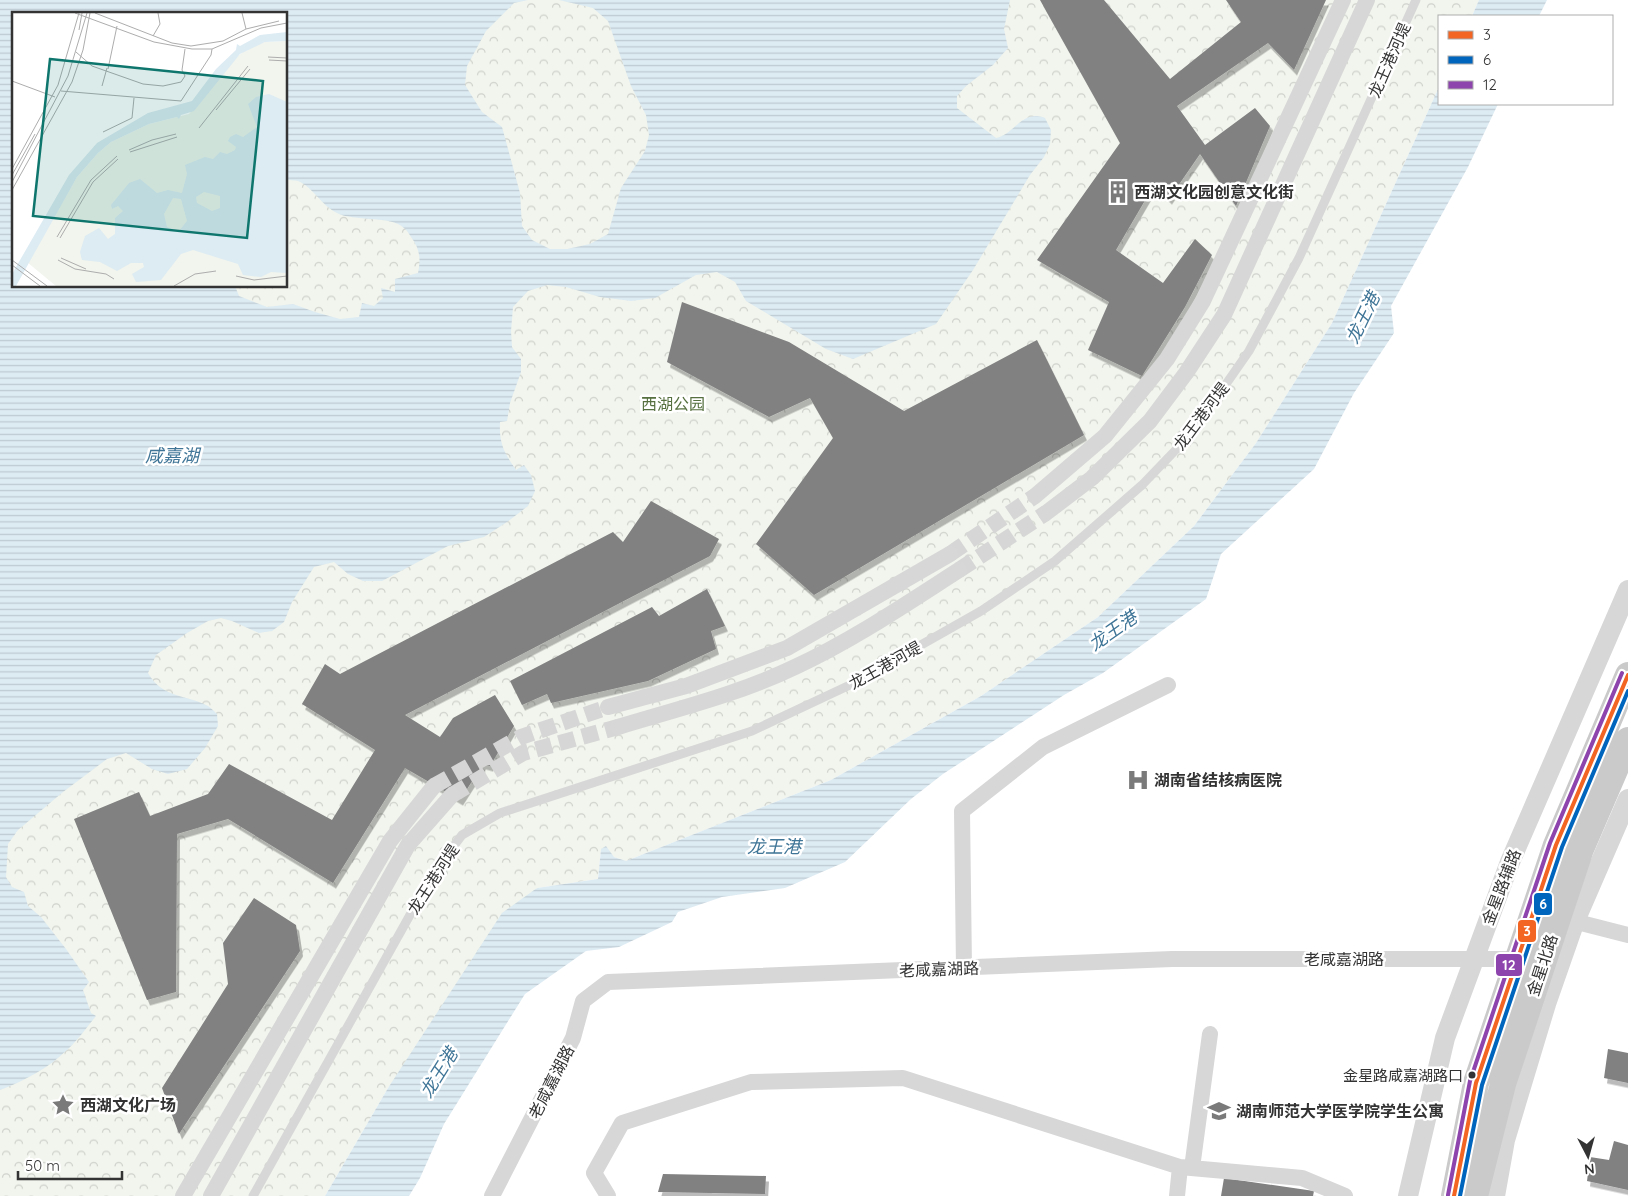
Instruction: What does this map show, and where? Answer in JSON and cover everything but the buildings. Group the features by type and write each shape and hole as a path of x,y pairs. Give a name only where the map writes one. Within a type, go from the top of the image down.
{"main road":[{"name":"金星北路","path":"1454,1196 1476,1083 1556,845 1628,675"},
{"name":"金星北路","path":"1475,1196 1504,1084 1567,918 1581,849 1628,740"}],"street":[{"path":"1035,496 1106,436 1167,359 1203,300 1343,0"},
{"path":"1046,513 1092,478 1150,421 1186,373 1224,315 1367,0"},
{"path":"608,707 686,686 787,648 950,554"},
{"path":"618,726 727,694 794,668 847,641 959,570"},
{"name":"金星路辅路","path":"1408,1196 1445,1038 1510,862 1628,590"},
{"path":"964,968 962,811 1043,747 1168,685"},
{"path":"183,1196 390,841 434,786"},
{"path":"211,1196 408,845 452,795"},
{"path":"1496,1196 1506,1140 1546,1004 1567,918 1628,799"},
{"path":"1567,918 1628,935"},
{"name":"老咸嘉湖路","path":"492,1196 573,1038 584,1001 608,982 1172,959 1518,959"},
{"path":"1177,1196 1186,1168 1210,1034"},
{"path":"608,1196 594,1173 622,1123 751,1082 903,1078 1186,1168 1302,1178 1345,1196"}],"lane":[{"name":"龙王港河堤","path":"253,1196 434,872 462,835 500,813 752,731 852,684 981,611 1055,561 1142,485 1192,433 1249,351 1299,258 1416,0"}],"green space":[{"name":"西湖公园","path":"0,0 1479,0 1472,15 1438,15 1438,89 1332,323 1256,443 1194,526 1098,617 981,696 831,780 626,861 614,857 601,849 598,879 537,888 388,1088 325,1196 0,1196"}],"water":[{"name":"咸嘉湖","path":"0,0 528,0 514,3 486,31 467,66 465,85 482,112 502,127 520,193 522,226 532,240 550,249 567,249 590,244 608,234 621,188 645,151 649,135 646,115 631,86 608,21 593,8 559,0 1010,0 1004,29 1008,48 993,65 966,86 957,96 957,108 996,138 1003,136 1024,119 1037,116 1045,118 1051,130 1050,144 1044,157 1030,175 973,270 936,324 853,359 826,349 746,301 735,282 717,272 696,275 655,298 631,301 600,297 566,287 547,285 528,291 513,307 512,347 521,359 521,372 510,403 507,421 500,422 500,436 503,448 516,470 524,465 531,475 535,491 528,506 484,537 448,546 382,581 363,581 348,574 334,562 314,567 292,602 284,622 272,631 259,633 221,618 208,621 156,655 148,673 154,681 168,692 200,702 217,714 218,726 205,748 187,769 168,774 152,769 126,753 107,759 63,792 18,830 8,844 6,877 12,887 24,892 28,906 41,917 89,982 83,990 91,1013 96,1016 61,1056 18,1082 0,1090"},
{"path":"1479,0 1547,0 1540,15 1472,15"},
{"name":"龙王港","path":"1438,89 1438,105 1498,105 1468,167 1391,306 1394,333 1354,393 1314,469 1221,554 1206,599 1103,673 1064,695 943,774 911,799 845,862 785,888 722,897 678,912 672,922 619,947 586,951 525,994 444,1124 420,1178 409,1196 325,1196 388,1088 502,913 537,888 598,879 601,849 606,846 614,857 626,861 831,780 981,696 1098,617 1194,526 1256,443 1332,323"}],"tunnel":[{"path":"950,554 1035,496"},
{"path":"959,570 1046,513"},
{"path":"434,786 521,737 608,707"},
{"path":"452,795 523,753 618,727"}],"transit line":[{"name":"12","path":"1448,1195 1470,1081 1550,843 1622,673"},
{"name":"3","path":"1454,1196 1476,1083 1556,845 1628,675"},
{"name":"6","path":"1460,1196 1482,1085 1562,847 1628,691"}],"place":[{"name":"西湖文化园创意文化街","path":"1118,192"},
{"name":"湖南省结核病医院","path":"1138,780"},
{"name":"金星路咸嘉湖路口","path":"1472,1075"},
{"name":"西湖文化广场","path":"63,1105"},
{"name":"湖南师范大学医学院学生公寓","path":"1219,1111"}]}
